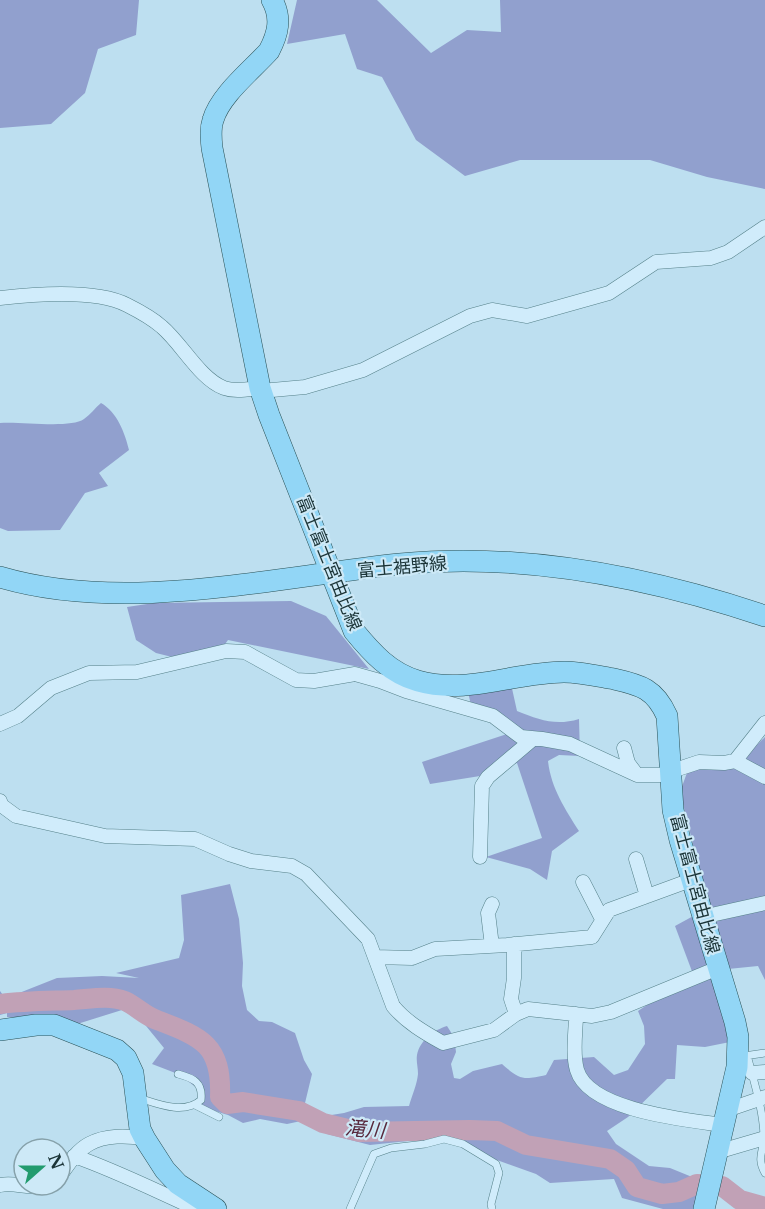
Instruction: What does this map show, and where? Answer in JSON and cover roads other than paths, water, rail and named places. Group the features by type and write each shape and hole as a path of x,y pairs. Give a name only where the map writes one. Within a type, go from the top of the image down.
{"main road":[{"name":"富士富士宮由比線","path":"272,0 276,6 278,19 278,31 274,42 269,51 221,102 213,119 211,132 212,148 261,389 354,631 374,655 396,671 416,681 436,685 457,686 563,672 595,675 636,684 651,692 661,703 667,716 674,810 691,880 735,1022 742,1056 706,1202"},
{"name":"富士裾野線","path":"0,577 76,591 133,593 332,574 401,564 494,562 603,573 682,590 765,616"},
{"path":"0,1030 54,1025 117,1050 126,1058 133,1073 140,1129 145,1139 165,1170 178,1184 216,1209"}],"street":[{"path":"0,298 34,294 88,296 126,304 161,326 209,380 224,388 237,390 305,387 363,370 470,316 492,310 527,316 609,293 657,262 711,258 728,252 765,227"},
{"path":"0,724 18,716 51,688 89,673 137,672 226,651 245,652 296,680 314,681 355,674 493,716 521,737 570,744 637,775 660,775 699,762 735,761 765,777"},
{"path":"735,761 765,723"},
{"path":"480,857 482,786 488,777 532,739"},
{"path":"624,748 628,763 637,775"},
{"path":"0,801 16,816 105,836 195,839 228,854 251,861 292,866 306,874 368,939 393,1006 423,1031 443,1043 494,1030 516,1014 528,1009 592,1016 611,1012 718,968"},
{"path":"636,859 647,896"},
{"path":"375,957 412,958 435,949 592,937 609,910 691,880"},
{"path":"583,882 602,919"},
{"path":"702,917 765,903"},
{"path":"492,904 488,913 492,946"},
{"path":"514,944 512,999 516,1014"},
{"path":"576,1014 577,1072 606,1100 656,1115 725,1118 762,1098"},
{"path":"72,1160 89,1143 111,1137 131,1136 145,1139"},
{"path":"717,1153 765,1138"},
{"path":"75,1156 114,1170 197,1209"}],"lane":[{"path":"742,1056 765,1053"},
{"path":"742,1056 759,1073 765,1138 760,1163 765,1173"},
{"path":"136,1098 168,1106 186,1108 195,1105 201,1100 200,1086 196,1080 178,1074"},
{"path":"195,1105 219,1117"},
{"path":"350,1209 374,1154 391,1148 444,1139 463,1144 496,1164 499,1173 491,1204 492,1209"}],"waterway":[{"name":"滝川","path":"0,1004 100,998 125,1001 153,1018 186,1032 206,1045 217,1065 220,1097 227,1104 243,1102 299,1111 323,1123 360,1132 497,1131 526,1145 610,1159 626,1170 637,1187 662,1194 679,1192 697,1184 722,1186 740,1200 765,1207"}]}
